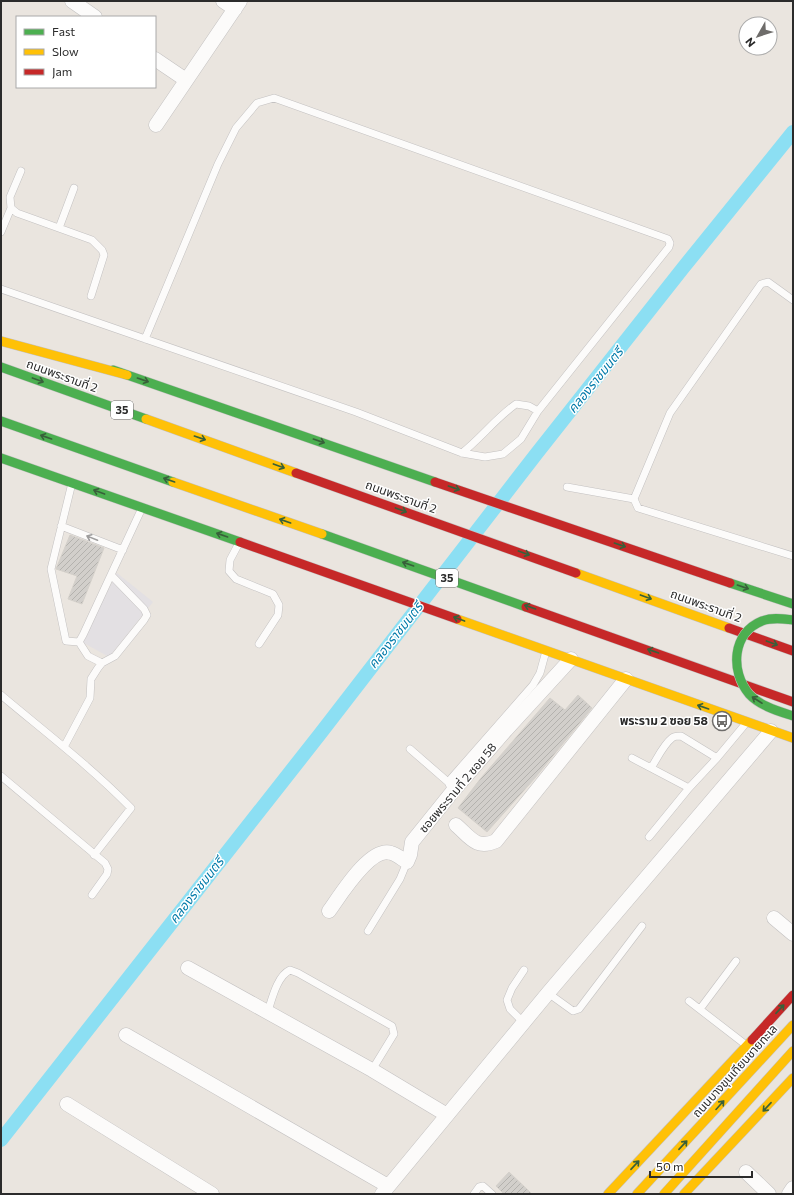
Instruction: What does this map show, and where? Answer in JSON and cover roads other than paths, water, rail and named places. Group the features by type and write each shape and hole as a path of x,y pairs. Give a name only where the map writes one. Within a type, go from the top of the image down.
{"main road":[{"name":"ถนนพระรามที่ 2","path":"23,338 417,476 793,604"},
{"path":"1,341 127,375"},
{"name":"ถนนพระรามที่ 2","path":"1,367 793,651"},
{"path":"1,376 183,440"},
{"name":"35","path":"1,421 690,664 793,702"},
{"path":"1,458 793,738"},
{"path":"793,620 770,618 759,622 749,630 740,642 736,657 735,669 741,684 750,696 762,704 793,716"},
{"path":"608,1194 793,995"},
{"name":"ถนนบางขุนเทียนชายทะเล","path":"637,1194 793,1025"},
{"path":"664,1194 793,1051"},
{"path":"684,1194 793,1078"}],"street":[{"path":"72,1 94,16"},
{"path":"156,125 238,5 223,1"},
{"path":"156,60 186,80"},
{"name":"ซอยพระรามที่ 2 ซอย 58","path":"407,862 410,855 412,842 451,787 571,659"},
{"path":"456,825 478,844 487,845 496,841 626,679"},
{"path":"126,1034 385,1190 548,993 771,731"},
{"path":"329,911 365,863 374,856 381,853 390,852 407,862"},
{"path":"774,918 793,934"},
{"path":"188,968 372,1070 447,1115"},
{"path":"67,1104 212,1194"},
{"path":"746,1172 769,1194"},
{"path":"789,1194 793,1188"}],"lane":[{"path":"1,289 145,339 356,412 462,453 485,457 503,454 521,439 538,411 669,247 670,243 668,239 274,98 257,103 236,128 218,164 145,339"},
{"path":"1,232 11,208 10,197 21,171"},
{"path":"59,228 74,188"},
{"path":"11,208 16,212 92,240 102,250 104,255 91,296"},
{"path":"793,300 768,282 761,284 670,413 634,499 638,508 793,556"},
{"path":"462,453 503,414 516,404 529,406 538,411"},
{"path":"72,483 51,569 66,641 79,642"},
{"path":"567,487 634,499"},
{"path":"79,642 112,576 142,508"},
{"path":"61,526 123,550"},
{"path":"240,542 230,560 229,571 236,579 273,594 279,605 278,615 259,644"},
{"path":"64,747 90,698 91,679 102,663 116,656 147,615 144,609 112,576"},
{"path":"79,642 88,656 102,663"},
{"path":"410,749 451,787 533,685 540,673 546,650"},
{"path":"1,695 64,747 131,808 94,854"},
{"path":"649,837 689,788 748,722"},
{"path":"651,768 665,746 672,738 676,736 681,736 717,758"},
{"path":"632,758 689,788"},
{"path":"1,776 105,863 108,869 107,874 92,895"},
{"name":"ซอยพระรามที่ 2 ซอย 58","path":"368,930 400,879 407,862"},
{"path":"548,993 573,1011 579,1009 642,926"},
{"path":"700,1009 736,961"},
{"path":"268,1011 275,988 286,972 290,970 298,973 392,1026 394,1034 372,1070"},
{"path":"524,970 512,988 507,1000 510,1010 524,1023"},
{"path":"689,1001 746,1046"},
{"path":"474,1194 479,1187 483,1186 492,1194"}],"waterway":[{"name":"คลองราชมนตรี","path":"1,1140 320,734 537,453 683,268 793,132"}],"place":[{"name":"พระราม 2 ซอย 58","path":"722,721"}]}
